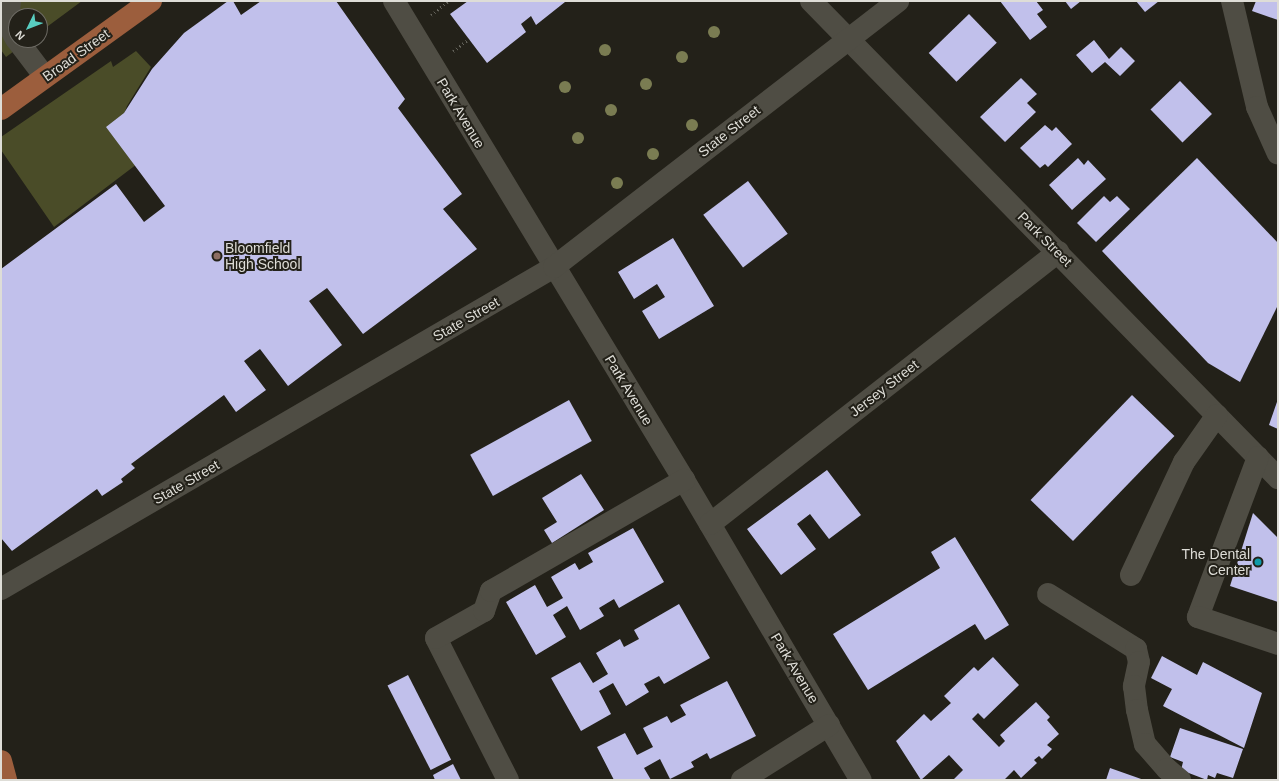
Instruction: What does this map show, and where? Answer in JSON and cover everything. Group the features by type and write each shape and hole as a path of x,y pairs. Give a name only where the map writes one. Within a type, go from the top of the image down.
{"main road":[{"name":"Broad Street","path":"1,109 151,1"},
{"path":"1,761 6,780"}],"street":[{"name":"Park Avenue","path":"394,1 684,480 861,780"},
{"name":"Park Street","path":"812,1 1278,478"},
{"name":"State Street","path":"1,589 554,267 898,1"},
{"path":"1232,1 1257,107 1278,154"},
{"path":"22,48 45,77"},
{"name":"Jersey Street","path":"710,524 1058,252"},
{"path":"1131,575 1184,462 1217,415"},
{"path":"1258,457 1198,617 1278,644"},
{"path":"508,780 436,638 484,612 491,591 684,480"},
{"path":"1048,594 1136,649 1139,662 1134,686 1137,710 1145,744 1167,769 1180,780"},
{"path":"742,780 829,725"}],"path":[{"path":"429,17 448,1"},
{"path":"451,53 469,39"}],"green space":[{"path":"1,1 82,1 48,26 48,8 8,8 8,48 18,48 6,57 1,50"},
{"path":"136,51 151,67 127,106 118,130 141,161 54,227 1,150 1,137 111,61 113,67"}],"building":[{"path":"228,1 233,1 241,15 261,1 336,1 405,99 398,108 462,194 443,209 477,249 363,334 327,288 309,301 342,345 288,386 260,349 244,361 266,390 236,412 224,395 131,464 135,468 121,479 123,482 102,496 97,489 12,551 1,538 1,269 116,184 144,222 165,206 106,127 124,113 152,69 184,33"},
{"path":"468,1 565,2 536,25 531,16 521,24 526,32 487,63 450,14"},
{"path":"1000,1 1036,1 1043,10 1037,14 1047,27 1030,40"},
{"path":"1065,1 1081,1 1071,9"},
{"path":"1136,1 1159,1 1145,12"},
{"path":"1256,1 1278,1 1278,20 1252,11"},
{"path":"969,14 997,43 957,82 929,53"},
{"path":"1094,40 1109,59 1121,47 1135,61 1120,76 1105,62 1092,73 1076,55"},
{"path":"1021,78 1037,94 1027,103 1036,112 1005,142 980,117"},
{"path":"1180,81 1212,114 1182,143 1151,109"},
{"path":"1045,125 1052,131 1056,127 1072,144 1048,167 1045,164 1040,168 1020,148"},
{"path":"1078,158 1084,165 1088,160 1106,179 1072,210 1049,185"},
{"path":"1197,158 1278,243 1278,305 1240,382 1208,363 1102,251"},
{"path":"748,181 788,234 743,267 703,215"},
{"path":"1104,196 1110,202 1117,196 1130,209 1096,242 1077,223"},
{"path":"673,238 714,306 659,339 642,311 665,297 657,284 634,299 618,272"},
{"path":"1132,395 1174,436 1073,541 1031,500"},
{"path":"1278,399 1278,429 1269,425"},
{"path":"569,400 592,441 493,496 470,455"},
{"path":"827,470 861,515 829,539 810,514 797,524 816,549 781,575 747,529"},
{"path":"581,474 604,510 552,543 544,530 557,522 542,498"},
{"name":"The Dental Center","path":"1253,513 1278,538 1278,602 1230,586"},
{"path":"633,528 664,582 619,608 614,599 599,608 604,616 580,630 567,606 553,615 566,637 536,655 506,602 535,585 547,607 563,598 551,577 575,563 579,570 593,562 588,553"},
{"path":"955,537 1009,625 985,640 975,624 868,690 833,634 940,568 931,552"},
{"path":"679,604 710,658 664,684 659,676 644,684 649,692 626,706 613,683 599,691 611,714 581,731 551,678 580,662 593,683 608,674 596,653 620,639 624,647 639,639 634,630"},
{"path":"1162,656 1197,675 1203,662 1262,693 1244,748 1163,706 1172,689 1151,678"},
{"path":"993,657 1019,685 984,719 978,713 972,719 999,747 1005,741 1000,735 1036,702 1050,717 1047,720 1059,734 1047,745 1052,749 1042,759 1039,756 1034,760 1037,763 1021,778 1014,770 1004,780 953,780 963,770 949,755 921,780 896,741 924,714 931,721 951,703 944,696 974,667 978,671"},
{"path":"408,675 451,760 431,770 388,685"},
{"path":"727,681 756,736 710,759 707,753 691,762 694,767 670,779 660,759 644,768 651,780 614,780 597,747 625,733 637,755 653,747 643,728 667,716 671,723 686,715 680,705"},
{"path":"1180,728 1243,749 1233,778 1217,773 1215,778 1208,775 1207,780 1181,770 1183,762 1170,757"},
{"path":"453,764 461,780 435,780 433,775"},
{"path":"1110,768 1144,780 1106,780"}],"place":[{"name":"Bloomfield High School","path":"217,256"},
{"name":"The Dental Center","path":"1258,562"}]}
